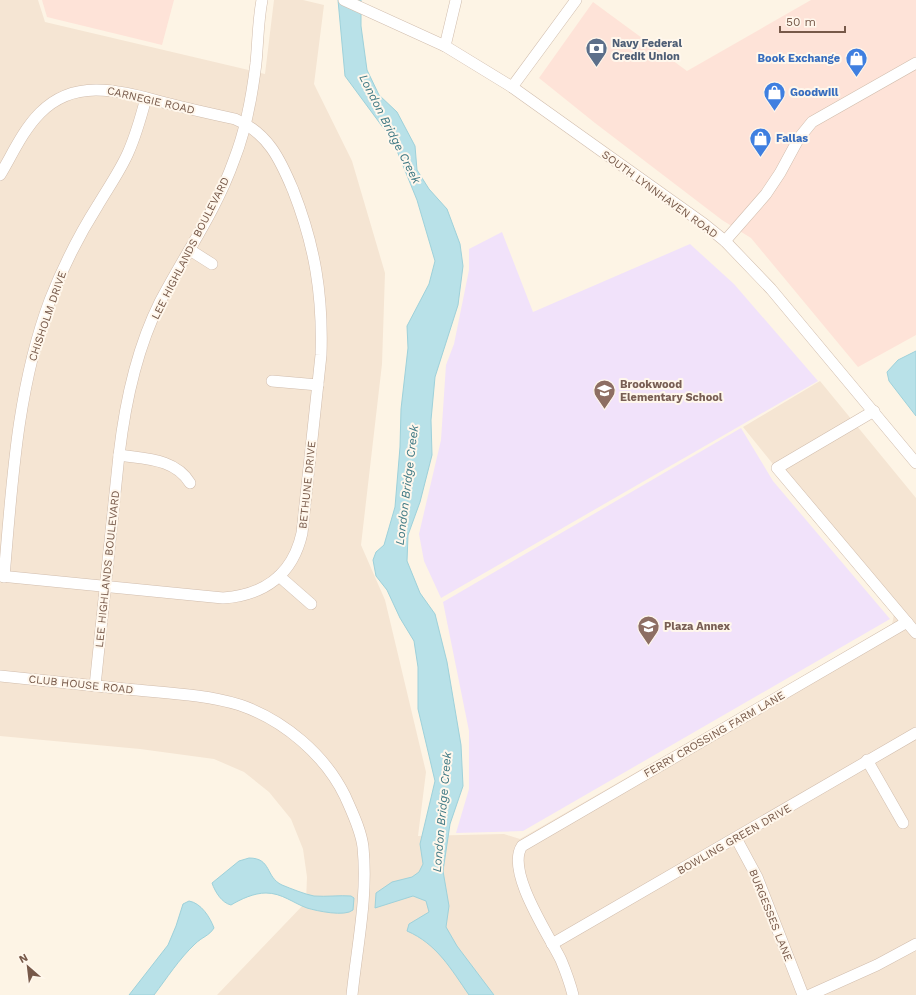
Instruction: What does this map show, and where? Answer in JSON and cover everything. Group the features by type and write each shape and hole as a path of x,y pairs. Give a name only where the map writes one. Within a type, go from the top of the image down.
{"street":[{"name":"LEE HIGHLANDS BOULEVARD","path":"95,686 123,421 129,390 146,337 160,302 225,184 245,123 256,63 262,0"},
{"name":"SOUTH LYNNHAVEN ROAD","path":"344,0 368,9 445,46 512,87 704,224 725,241 771,289 916,463"},
{"path":"445,46 456,0"},
{"path":"512,87 576,0"},
{"path":"725,241 766,194 780,173 799,138 812,122 916,63"},
{"name":"CARNEGIE ROAD","path":"0,175 32,123 40,113 61,98 73,92 97,89 115,91 235,119 245,123"},
{"name":"CHISHOLM DRIVE","path":"2,576 24,392 37,338 50,300 76,243 128,154 146,98"},
{"name":"BETHUNE DRIVE","path":"2,576 224,598 249,594 265,587 279,576 294,558 302,533 318,385 321,355 321,306 313,249 303,218 285,173 264,137 245,123"},
{"path":"190,250 212,264"},
{"path":"272,381 318,385"},
{"path":"874,411 777,468 916,633"},
{"path":"119,456 162,462 180,471 190,483"},
{"path":"279,576 311,604"},
{"name":"FERRY CROSSING FARM LANE","path":"552,944 537,919 523,881 517,856 522,846 907,622"},
{"name":"CLUB HOUSE ROAD","path":"0,676 161,692 225,701 258,712 278,724 309,748 323,763 340,786 357,826 363,852 364,898 352,995"},
{"name":"BOWLING GREEN DRIVE","path":"552,944 736,838 867,760 916,733"},
{"path":"867,760 903,823"},
{"name":"BURGESSES LANE","path":"736,838 757,877 802,995"},
{"path":"552,944 561,960 573,995"},
{"path":"810,995 877,965 916,944"}],"shaded area":[{"path":"0,0 38,0 45,22 265,74 274,0 303,0 324,5 314,84 352,161 385,273 382,364 361,545 385,600 426,772 418,836 504,834 520,839 892,625 894,614 743,427 820,381 916,498 916,995 217,995 306,902 307,877 303,849 291,819 269,792 244,772 214,759 140,749 0,736"},
{"path":"42,0 174,0 162,45 47,17"},
{"path":"811,0 916,0 916,335 858,367 751,238 722,220 595,123 539,78 593,2 687,71"},
{"name":"Brookwood Elementary School","path":"502,232 533,312 690,244 734,284 818,381 441,598 424,561 419,534 441,440 446,365 454,344 469,270 469,249"},
{"name":"Plaza Annex","path":"741,428 773,481 890,619 523,831 456,833 469,789 469,731 443,602"}],"water":[{"name":"London Bridge Creek","path":"338,0 361,0 361,26 367,70 379,95 397,112 415,146 417,170 429,189 447,209 460,244 463,266 458,305 435,377 431,420 432,455 420,502 408,535 407,561 420,593 435,614 447,662 461,745 463,786 450,824 443,871 449,906 446,927 457,946 494,995 469,995 435,950 418,936 407,931 409,924 429,912 426,901 413,896 375,908 376,893 392,882 412,877 419,872 423,864 420,844 435,781 418,709 418,667 414,641 400,618 387,590 376,576 373,560 376,552 384,545 395,507 400,447 401,409 408,348 407,326 429,284 435,261 417,200 393,141 345,76"},
{"path":"916,351 916,416 889,381 887,372 898,360"},
{"path":"249,858 256,859 265,864 277,882 306,894 314,896 351,896 354,898 353,910 344,913 317,911 272,893 257,894 231,905 228,904 219,897 212,883 239,861"},
{"path":"189,901 193,902 204,911 214,928 210,933 195,944 184,956 154,995 129,995 168,945 183,904"}],"place":[{"name":"Navy Federal Credit Union","path":"597,68"},
{"name":"Book Exchange","path":"856,78"},
{"name":"Goodwill","path":"775,112"},
{"name":"Fallas","path":"760,158"},
{"name":"Brookwood Elementary School","path":"605,410"},
{"name":"Plaza Annex","path":"648,646"}]}
